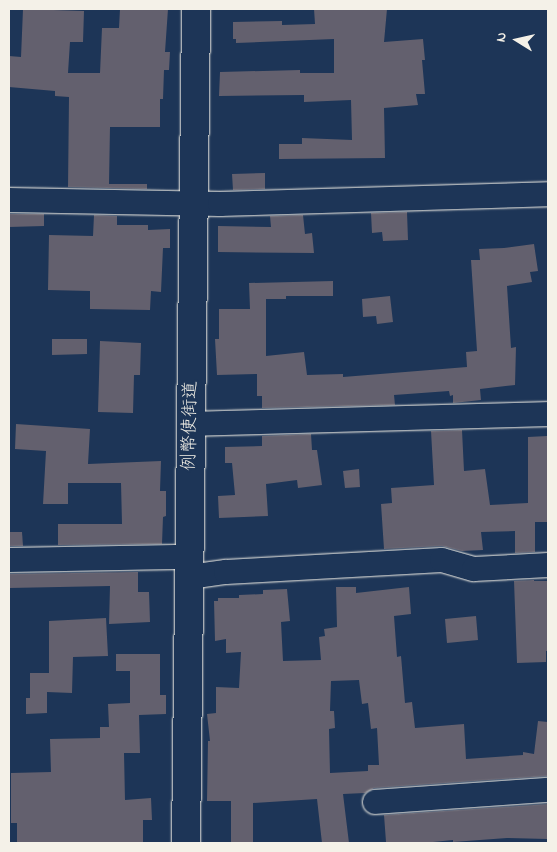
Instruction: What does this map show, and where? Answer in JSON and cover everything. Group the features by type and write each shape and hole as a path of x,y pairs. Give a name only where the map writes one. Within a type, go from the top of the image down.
{"main road":[{"name":"例幣使街道","path":"186,843 196,9"}],"street":[{"path":"9,200 250,203 548,194"},
{"path":"192,424 548,414"},
{"path":"9,560 189,567 226,572 442,560 474,569 548,565"},
{"path":"375,802 548,790"}],"building":[{"path":"23,9 84,11 83,42 70,42 68,73 100,73 102,28 119,28 120,9 168,9 165,52 170,52 169,70 164,70 163,99 160,99 160,127 110,127 109,184 147,184 147,189 68,187 69,97 55,96 55,91 9,87 9,56 21,57"},
{"path":"314,9 387,9 384,42 423,39 425,60 422,60 425,94 416,94 418,105 384,108 385,158 279,159 279,144 302,144 302,138 352,140 351,100 304,102 304,95 219,96 220,72 300,70 300,73 334,73 334,39 236,43 236,39 233,39 233,22 282,21 282,25 315,24"},
{"path":"265,173 265,189 233,190 232,174"},
{"path":"407,212 408,240 383,241 382,232 372,233 371,213"},
{"path":"9,214 44,214 44,226 9,227"},
{"path":"94,215 117,216 117,225 148,225 148,230 170,229 170,248 163,248 161,292 151,291 150,310 90,309 90,291 48,290 49,235 93,236"},
{"path":"303,215 305,234 312,233 314,253 218,252 218,226 271,227 270,216"},
{"path":"534,244 538,271 530,272 532,282 507,286 511,348 516,347 515,385 480,389 481,400 453,403 453,395 450,396 449,391 394,395 395,405 262,408 262,396 257,396 257,374 217,375 215,339 219,339 219,309 250,309 249,283 333,281 333,296 286,296 286,299 266,299 266,356 304,352 307,375 343,374 343,377 467,367 466,352 477,351 471,260 480,260 479,249"},
{"path":"390,296 393,322 377,324 376,316 363,317 362,299"},
{"path":"52,339 87,339 87,354 52,355"},
{"path":"100,341 141,343 140,375 134,375 133,413 98,412"},
{"path":"16,424 90,429 88,464 161,461 160,491 166,491 166,516 163,517 162,544 58,545 58,524 122,524 121,483 68,483 68,504 43,504 46,451 15,449"},
{"path":"462,430 464,471 485,469 490,505 528,503 528,437 547,436 548,522 535,522 535,552 515,553 515,531 481,532 483,550 462,551 442,546 384,549 381,504 392,503 391,488 434,485 431,431"},
{"path":"311,434 312,450 317,450 322,485 298,488 297,480 266,484 268,516 219,518 218,496 235,495 232,463 225,463 225,447 262,446 262,436"},
{"path":"359,469 360,487 345,488 343,471"},
{"path":"9,532 22,532 23,546 9,546"},
{"path":"138,572 138,592 149,592 150,622 109,624 110,586 9,588 9,574"},
{"path":"514,581 548,581 548,651 546,651 546,662 517,663"},
{"path":"336,587 356,587 356,593 409,587 411,614 394,616 397,657 401,656 405,703 412,702 415,728 464,724 466,759 523,755 523,752 534,754 538,721 548,722 548,776 374,788 365,793 343,794 349,843 322,843 317,799 253,803 253,843 231,843 231,801 207,801 208,741 210,741 207,714 216,713 216,687 239,688 241,652 226,653 226,639 215,641 214,601 218,601 218,598 239,598 239,595 263,594 263,590 287,589 290,621 281,622 283,661 321,660 319,637 325,636 324,629 337,627","holes":["359,680 362,704 368,703 371,729 377,728 379,765 368,765 368,771 330,773 329,729 335,728 334,711 330,711 331,681"]},
{"path":"476,616 478,640 447,643 445,619"},
{"path":"106,618 108,656 73,657 72,693 47,692 47,713 26,714 26,698 30,698 30,673 49,673 49,621"},
{"path":"116,654 160,654 160,695 166,695 166,714 139,715 140,753 124,753 125,800 151,798 152,820 143,820 143,843 17,843 17,823 11,823 11,773 51,772 50,739 100,738 100,727 109,727 108,704 130,703 130,671 116,671"},
{"path":"548,804 547,839 507,838 423,843 386,842 384,815"}]}
